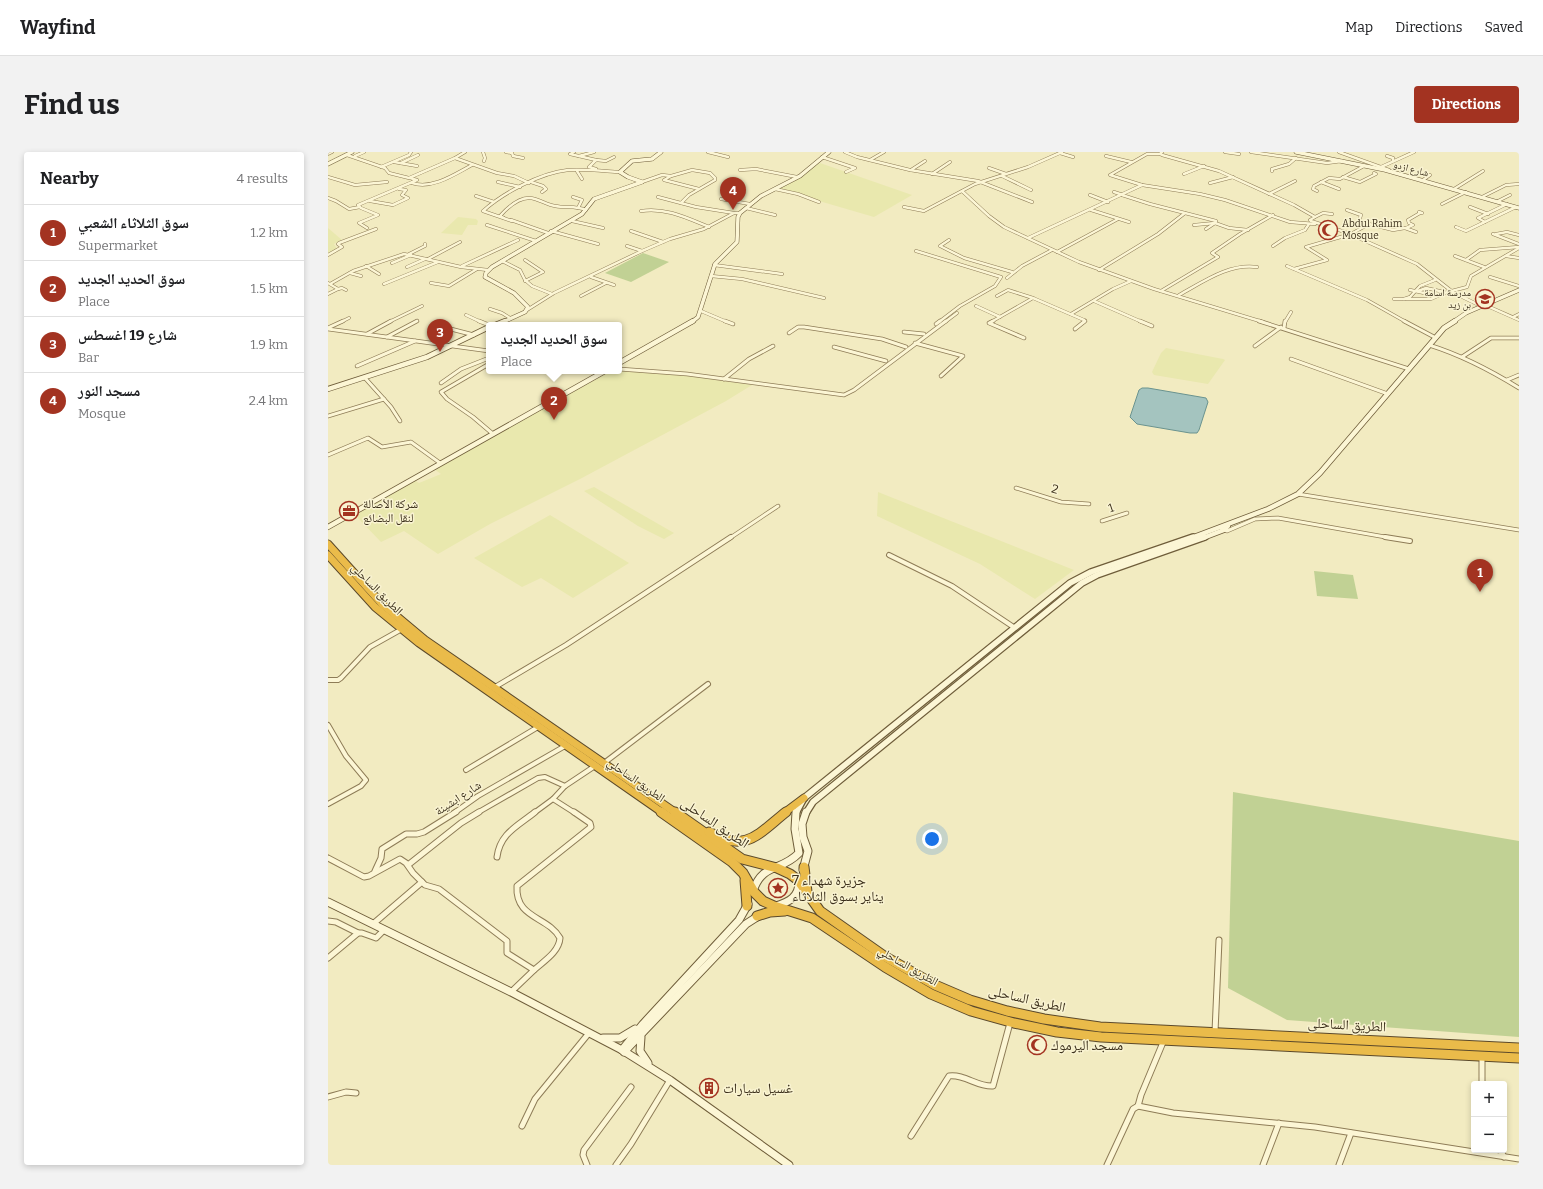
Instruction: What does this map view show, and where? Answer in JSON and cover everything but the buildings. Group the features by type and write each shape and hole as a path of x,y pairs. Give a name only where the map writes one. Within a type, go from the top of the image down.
{"highway":[{"name":"الطريق الساحلي","path":"328,544 369,591 396,617 435,647 495,687 732,862 743,874 757,896 763,901 794,910 812,918 875,961 931,994 958,1006 1010,1022 1058,1032"},
{"name":"الطريق الساحلي","path":"328,555 375,607 440,659 565,746 599,765"},
{"name":"الطريق الساحلى","path":"599,765 689,822 742,859 788,872 799,882 810,900 826,916 916,975 952,993 985,1005 1013,1013 1059,1022 1100,1027 1519,1048"},
{"path":"689,822 728,841 743,842 754,838 804,798"},
{"path":"804,867 805,880 810,900"},
{"path":"743,874 747,906"},
{"path":"757,916 777,911 794,910"},
{"name":"الطريق الساحلى","path":"1058,1032 1101,1037 1519,1058"},
{"path":"1271,1035 1273,1046"}],"street":[{"path":"328,154 332,152"},
{"path":"328,164 352,152"},
{"path":"355,156 364,152"},
{"path":"380,167 409,155 411,152"},
{"path":"409,178 455,158 465,152"},
{"path":"479,152 483,152 485,158 484,161"},
{"path":"506,152 512,153 513,156 523,158"},
{"path":"574,152 570,154 577,157 596,160 606,160 614,157"},
{"path":"577,157 594,152"},
{"path":"620,172 632,161 652,159 661,152"},
{"path":"708,152 728,158"},
{"path":"622,361 691,323 698,317 714,266 738,242 738,217 740,214 761,196 797,178 829,152"},
{"path":"845,152 910,170 980,182 1032,202"},
{"path":"870,160 884,152"},
{"path":"1225,152 1239,154"},
{"path":"1251,152 1327,162 1342,161"},
{"name":"شارع ازدو","path":"1296,152 1393,172 1517,207"},
{"path":"1339,152 1393,172"},
{"path":"1381,167 1414,152"},
{"path":"904,207 924,211 980,182 1007,175 1047,160 1061,153 1074,157"},
{"path":"1315,216 1234,177 1161,153 1147,154 1110,175 1142,185 1238,203 1297,223 1319,223"},
{"path":"348,155 355,156 386,169 389,174 417,180 360,204 358,206 360,207"},
{"path":"401,163 418,156"},
{"path":"1106,156 1132,162"},
{"path":"1387,156 1393,158 1394,160"},
{"path":"822,157 855,168 846,172"},
{"path":"455,158 472,165 508,176 514,176 530,183 543,186 546,189 542,192"},
{"path":"1272,171 1272,169 1288,165 1296,158"},
{"path":"596,160 589,167 600,170"},
{"path":"910,170 925,161"},
{"path":"393,162 417,166"},
{"path":"932,174 950,162"},
{"path":"412,183 416,186 426,186 472,165"},
{"path":"1184,174 1204,166"},
{"path":"1317,191 1313,187 1330,178 1338,179 1364,166"},
{"path":"989,168 1007,175"},
{"path":"740,170 756,169 797,178"},
{"path":"598,244 549,232 483,212 494,202 520,187 558,172 600,170 620,172 628,177 642,182"},
{"path":"681,203 689,195 715,180 712,174 692,170 671,176 664,180 699,189"},
{"path":"577,171 582,179"},
{"path":"1454,189 1483,171"},
{"path":"1342,177 1360,182 1376,174 1374,173"},
{"path":"527,310 527,306 518,296 507,288 485,277 484,275 488,270 549,232 572,221 586,210 597,198 662,175 671,176"},
{"path":"1423,180 1430,175"},
{"path":"1002,176 1031,190"},
{"path":"1210,183 1234,177"},
{"path":"328,179 332,178 355,186 386,182"},
{"path":"1269,194 1295,181"},
{"path":"498,182 520,187"},
{"path":"1322,182 1339,189"},
{"path":"1482,196 1506,185 1519,184"},
{"path":"1028,238 1142,185"},
{"path":"369,200 395,205 408,198 402,196 406,190 398,188"},
{"path":"775,189 798,194 819,202"},
{"path":"962,191 999,224 1052,250 1100,270 1161,291 1179,295 1409,369"},
{"path":"1114,192 1184,213 1216,220 1215,223"},
{"path":"1442,204 1466,192"},
{"path":"1090,195 1108,202"},
{"path":"1498,201 1510,195"},
{"path":"476,196 494,202"},
{"path":"573,197 582,200 578,208"},
{"path":"658,197 696,207 740,214"},
{"path":"328,198 336,199 345,208 353,209 360,207 378,215 359,223 367,228"},
{"path":"512,221 500,216 514,204 526,198 531,198 553,206 586,210"},
{"path":"721,199 750,204"},
{"path":"1486,222 1478,219 1506,204"},
{"path":"1470,207 1488,214"},
{"path":"1456,227 1466,230 1517,207"},
{"path":"746,208 775,215"},
{"path":"640,211 647,209 661,211 710,227"},
{"path":"1091,210 1129,222"},
{"path":"1347,210 1361,215 1359,221 1393,230 1406,228 1413,224 1409,223 1408,220 1420,213"},
{"path":"758,217 761,212"},
{"path":"501,322 527,310 552,294 642,251 663,242 710,227 734,213"},
{"path":"1100,270 1158,234 1184,213"},
{"path":"1332,214 1325,213 1315,216 1310,221 1351,234 1411,261 1450,292"},
{"path":"1161,291 1218,257 1212,253 1273,216"},
{"path":"1057,252 1118,219"},
{"path":"572,221 603,228"},
{"path":"1194,225 1215,223 1229,228 1248,230"},
{"path":"1206,229 1215,223"},
{"path":"1273,246 1285,238 1305,230 1310,224"},
{"path":"1294,269 1327,260 1306,247 1351,234 1369,224"},
{"path":"487,225 536,240"},
{"path":"328,255 342,247 338,244 339,243 376,228"},
{"path":"1406,228 1416,232"},
{"path":"631,231 663,242"},
{"path":"1519,235 1507,232 1493,234 1519,244"},
{"path":"460,267 518,240"},
{"path":"949,240 940,246 964,258 1012,272"},
{"path":"407,267 427,259 460,242"},
{"path":"392,263 410,255 426,244"},
{"path":"627,246 642,251"},
{"path":"1394,299 1431,300 1438,296 1469,286 1469,277 1519,247"},
{"path":"1466,260 1480,250 1519,247"},
{"path":"1007,278 1012,272 1027,262 1052,250"},
{"path":"851,391 886,361 957,308 996,286 1001,278 916,251"},
{"path":"329,284 349,273 401,254 460,267 488,270"},
{"path":"1455,256 1484,268"},
{"path":"1506,256 1519,258"},
{"path":"525,260 532,263 543,272 525,281"},
{"path":"502,261 520,270 525,281 533,287 552,294"},
{"path":"384,284 439,262"},
{"path":"366,266 379,274"},
{"path":"714,266 782,274"},
{"path":"1179,295 1228,271 1244,266 1257,266"},
{"path":"1287,266 1367,300 1436,338"},
{"path":"431,283 448,286 477,269"},
{"path":"349,273 361,276"},
{"path":"711,276 742,279 824,298"},
{"path":"590,277 614,285"},
{"path":"1490,277 1519,286"},
{"path":"1417,291 1420,286 1435,280"},
{"path":"1071,314 1113,289 1131,281"},
{"path":"581,296 606,283"},
{"path":"329,284 338,289"},
{"path":"1420,286 1437,291 1450,292 1519,320"},
{"path":"328,294 342,288 346,290"},
{"path":"1402,300 1410,297 1417,291 1426,288"},
{"path":"997,296 1008,290 1033,298 1085,320 1075,329"},
{"path":"1410,290 1438,296"},
{"path":"623,1051 641,1035 746,924 757,916 776,906 788,902 795,896 799,889 799,882 808,851 803,837 802,824 807,810 814,802 1073,590 1097,575 1222,529 1230,524 1285,502 1298,494 1320,473 1429,345 1454,320 1483,305 1519,290"},
{"path":"1024,338 990,324 990,322 1033,298"},
{"path":"1094,301 1152,326"},
{"path":"367,334 403,314 422,306"},
{"path":"976,306 1000,317"},
{"path":"490,309 502,313 510,318"},
{"path":"701,311 733,324"},
{"path":"1255,346 1283,328 1291,312"},
{"path":"622,369 680,373 839,395 847,394 957,313"},
{"path":"1514,317 1519,314"},
{"path":"466,315 486,325"},
{"path":"328,329 349,318"},
{"path":"387,337 417,322"},
{"path":"443,326 474,335"},
{"path":"789,333 798,327 804,327 882,339 906,347"},
{"path":"328,390 427,357 486,328"},
{"path":"328,329 486,351"},
{"path":"904,332 924,334"},
{"path":"1462,357 1491,338 1519,338"},
{"path":"357,366 415,341"},
{"path":"915,343 963,356 941,376"},
{"path":"1429,345 1462,357 1507,380 1519,388"},
{"path":"724,379 749,358 773,346"},
{"path":"834,347 886,361"},
{"path":"442,383 461,369 486,359"},
{"path":"1291,359 1388,394"},
{"path":"486,366 441,392 447,399 473,417 493,434"},
{"path":"329,525 600,374"},
{"path":"1507,380 1519,375"},
{"path":"365,378 391,407 400,421"},
{"path":"328,416 384,399"},
{"path":"328,455 368,438 382,447 411,442 440,463"},
{"name":"2","path":"1016,488 1062,501 1082,505 1089,504"},
{"path":"1298,494 1519,530"},
{"path":"495,687 566,645 778,506"},
{"name":"1","path":"1102,521 1126,513"},
{"path":"623,1051 643,1024 739,920 747,906 756,880 760,874 795,858 799,853 794,830 794,821 804,798 1070,583 1083,575 1222,529 1228,530 1255,519 1278,518 1410,541"},
{"path":"890,555 952,586 1015,628"},
{"path":"328,680 338,680 370,647 402,629"},
{"path":"497,857 498,848 504,836 553,799 565,786 599,765 708,684"},
{"path":"328,725 346,756 366,780 361,786 328,804"},
{"path":"466,770 538,727"},
{"name":"شارع ابشينة","path":"375,871 381,858 380,851 382,849 406,834 417,834 424,832 457,812 478,796 565,746"},
{"name":"شارع ابشينة","path":"408,865 461,824 538,778 546,777 565,786"},
{"path":"511,992 557,948 562,938 556,931 523,909 516,886 564,850 591,827 590,823 553,799"},
{"path":"328,858 364,877 398,859 408,865 426,885 439,889 496,931 507,941 507,952 534,970"},
{"path":"373,924 422,882"},
{"path":"328,902 511,992 623,1051 654,1069 789,1165"},
{"path":"328,921 336,922 358,933 361,932 376,938 384,930"},
{"path":"328,958 358,933"},
{"path":"1215,1032 1219,940"},
{"path":"911,1136 949,1076 957,1075 978,1085 993,1086 1010,1022"},
{"path":"597,1037 609,1040 618,1039 626,1036 643,1024"},
{"path":"522,1126 526,1114 535,1099 589,1033"},
{"path":"641,1035 639,1044 640,1052 644,1060 654,1069"},
{"path":"1107,1165 1133,1109 1138,1106 1143,1089 1164,1040"},
{"path":"1482,1056 1482,1081"},
{"path":"616,1165 631,1144 670,1080"},
{"path":"587,1165 583,1155 584,1150 631,1087"},
{"path":"328,1097 346,1092 356,1093"},
{"path":"1138,1106 1174,1113 1279,1123 1519,1159"},
{"path":"1263,1165 1279,1123"},
{"path":"1339,1165 1351,1134"},
{"path":"1502,1153 1504,1157"}],"green space":[{"path":"820,163 912,195 874,217 778,189"},
{"path":"458,217 476,219 478,221 477,225 468,225 462,235 441,233"},
{"path":"328,228 342,240 334,244 337,249 328,253"},
{"path":"643,253 669,262 631,282 605,273"},
{"path":"1166,348 1225,360 1208,384 1154,375 1152,372 1161,353"},
{"path":"622,370 691,376 752,385 726,401 580,479 490,524 438,554 404,531 381,542 354,514 414,480 419,483 441,474 434,469 606,374 622,374"},
{"path":"594,487 674,533 664,539 638,526 584,491"},
{"path":"878,492 1074,570 1035,599 980,564 877,516"},
{"path":"550,515 629,563 573,598 541,578 522,587 474,558"},
{"path":"1314,571 1353,575 1358,599 1317,596"},
{"path":"1233,792 1519,841 1519,1037 1287,1020 1228,988"}],"water":[{"path":"1142,388 1206,398 1208,402 1197,433 1137,424 1130,417 1139,390"}],"place":[{"name":"مسجد النور","path":"733,210"},
{"name":"Abdul Rahim Mosque","path":"1328,230"},
{"name":"مدرسة اسامة بن زيد","path":"1485,299"},
{"name":"شارع 19 اغسطس","path":"440,352"},
{"name":"سوق الحديد الجديد","path":"554,420"},
{"name":"شركة الأصالة لنقل البضائع","path":"349,511"},
{"name":"سوق الثلاثاء الشعبي","path":"1480,592"},
{"name":"جزيرة شهداء 7 يناير بسوق الثلاثاء","path":"778,888"},
{"name":"مسجد اليرموك","path":"1037,1045"},
{"name":"غسيل سيارات","path":"709,1088"}]}
